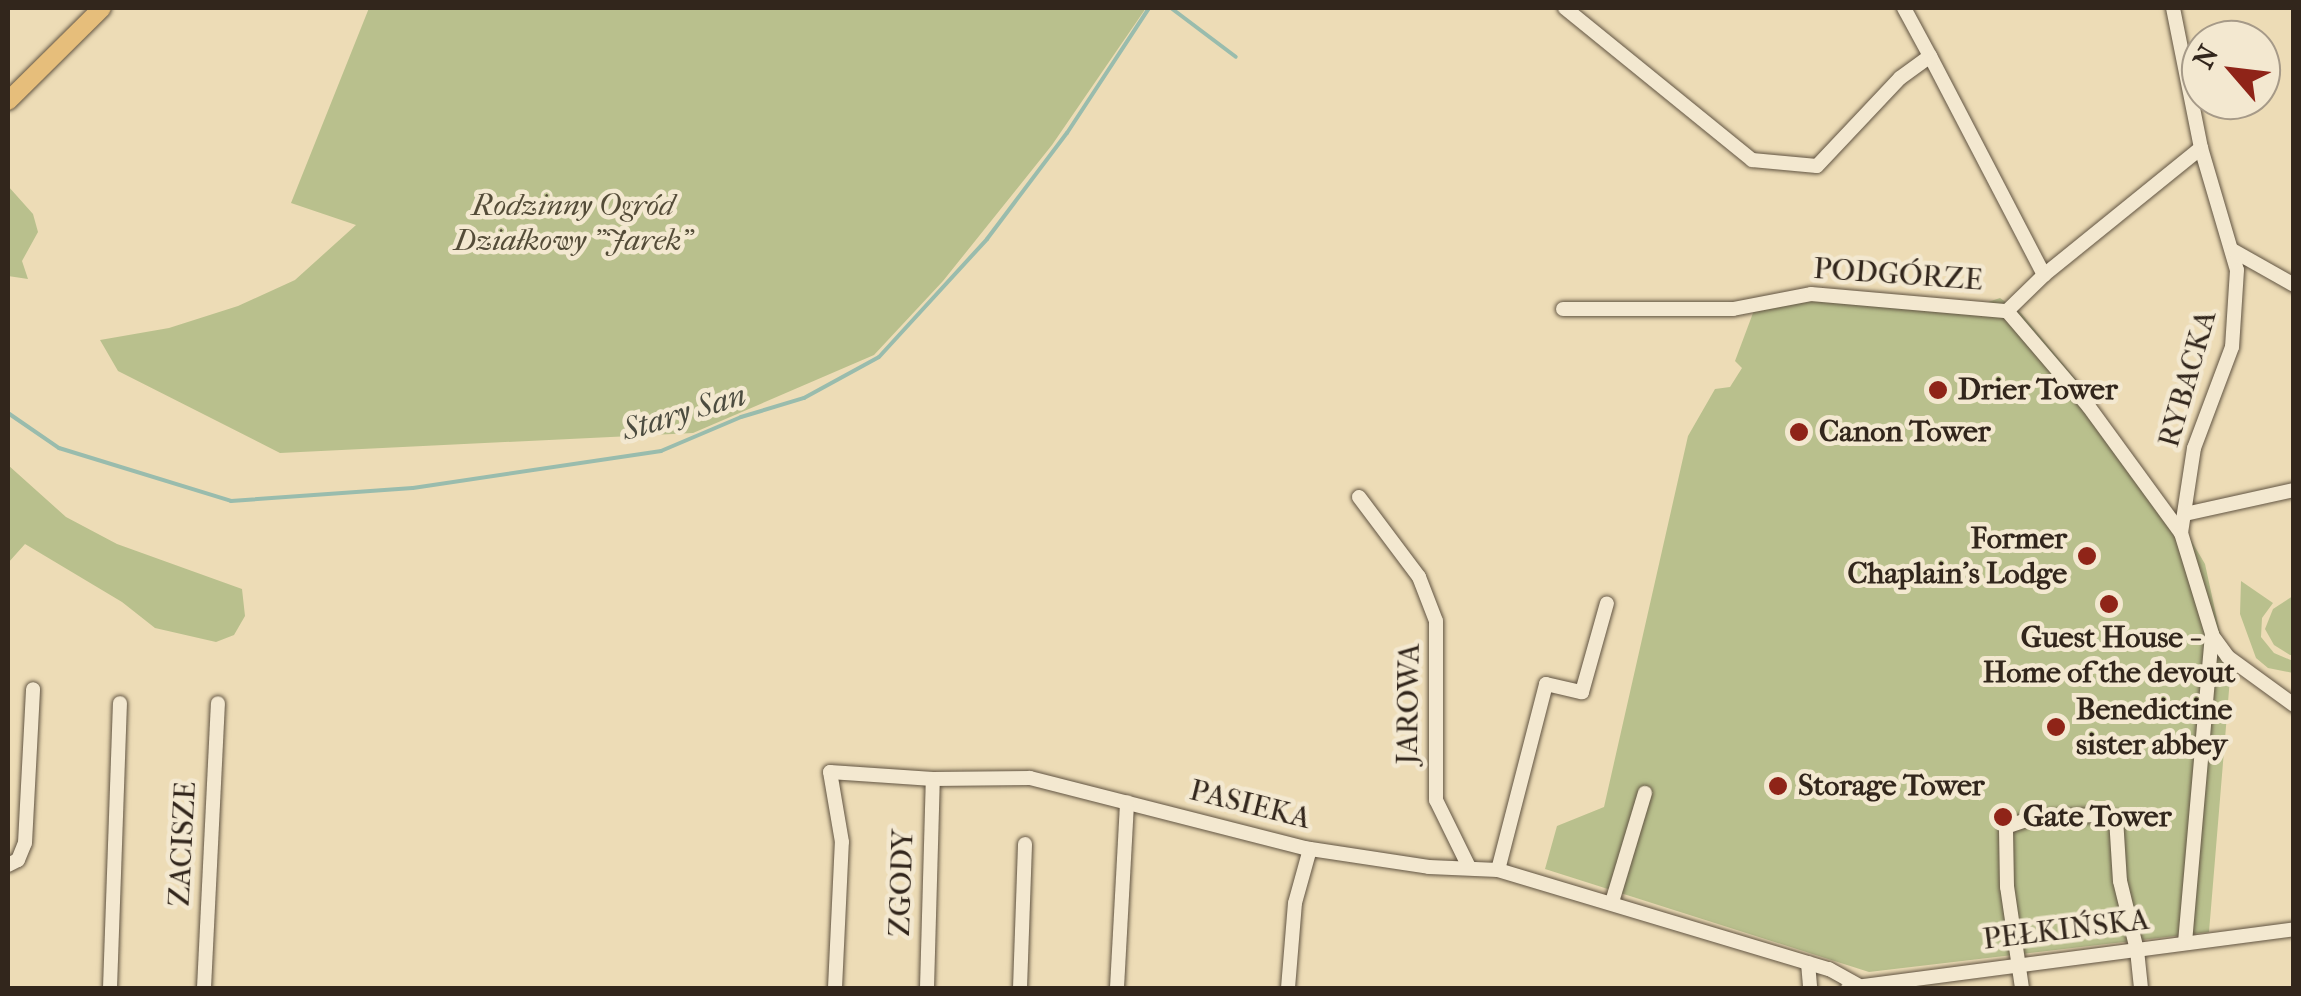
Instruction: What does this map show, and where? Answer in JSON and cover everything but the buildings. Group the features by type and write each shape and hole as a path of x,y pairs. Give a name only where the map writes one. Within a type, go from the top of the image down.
{"main road":[{"path":"8,101 102,8"}],"street":[{"path":"1566,8 1752,160 1816,166 1900,78 1930,56"},
{"path":"1904,8 2044,275"},
{"name":"RYBACKA","path":"2173,8 2201,148 2234,252 2238,309 2232,346 2194,448 2181,533"},
{"path":"2007,311 2044,275 2201,148"},
{"path":"2234,252 2294,285"},
{"name":"PODGÓRZE","path":"1563,308 1734,310 1811,294 2007,311 2089,406 2181,533"},
{"path":"2185,514 2294,490"},
{"name":"JAROWA","path":"1359,497 1420,577 1436,621 1436,800 1468,867"},
{"path":"2181,533 2212,634 2228,657 2294,705"},
{"path":"1498,870 1546,684 1582,692 1606,603"},
{"path":"2186,943 2212,634"},
{"path":"8,865 18,860 25,843 34,689"},
{"path":"110,988 120,702"},
{"name":"ZACISZE","path":"204,988 218,703"},
{"name":"PASIEKA","path":"834,988 842,842 830,772 933,779 1030,778 1310,849 1429,867 1498,870 1808,964 1852,987"},
{"name":"ZGODY","path":"927,988 933,779"},
{"path":"1612,902 1645,793"},
{"path":"1117,988 1127,802"},
{"path":"2022,988 2007,888 2006,827 2032,818 2116,818 2120,881 2138,950 2142,988"},
{"path":"1020,988 1025,844"},
{"path":"1288,988 1295,903 1310,849"},
{"name":"PEŁKIŃSKA","path":"1852,987 1941,981 2020,964 2294,929"},
{"path":"1808,964 1810,988"}],"green space":[{"name":"Rodzinny Ogród Działkowy \"Jarek\"","path":"369,8 1146,8 1052,145 943,281 874,355 693,433 280,453 118,371 100,340 169,328 238,306 295,280 356,225 291,203"},
{"path":"8,186 33,214 38,232 22,261 28,279 8,276"},
{"path":"1759,297 1988,302 2000,298 2021,313 2083,388 2175,513 2205,564 2220,633 2232,654 2209,932 1869,972 1545,869 1557,826 1604,807 1688,436 1715,389 1730,387 1742,368 1735,361"},
{"path":"8,465 66,517 117,544 242,589 245,616 234,635 216,642 155,628 122,602 25,544 8,563"},
{"path":"2241,581 2273,603 2262,618 2261,637 2274,653 2293,661 2293,673 2268,668 2256,658 2240,614"},
{"path":"2293,596 2290,655 2274,645 2265,629 2273,609"}],"waterway":[{"name":"Stary San","path":"8,413 59,448 231,501 413,488 661,451 741,417 804,398 879,357 987,239 1067,133 1149,8"},
{"path":"1171,8 1236,57"}],"place":[{"name":"Drier Tower","path":"1938,390"},
{"name":"Canon Tower","path":"1799,432"},
{"name":"Former Chaplain's Lodge","path":"2087,556"},
{"name":"Guest House - Home of the devout","path":"2109,604"},
{"name":"Benedictine sister abbey","path":"2056,727"},
{"name":"Storage Tower","path":"1778,786"},
{"name":"Gate Tower","path":"2003,817"}]}
